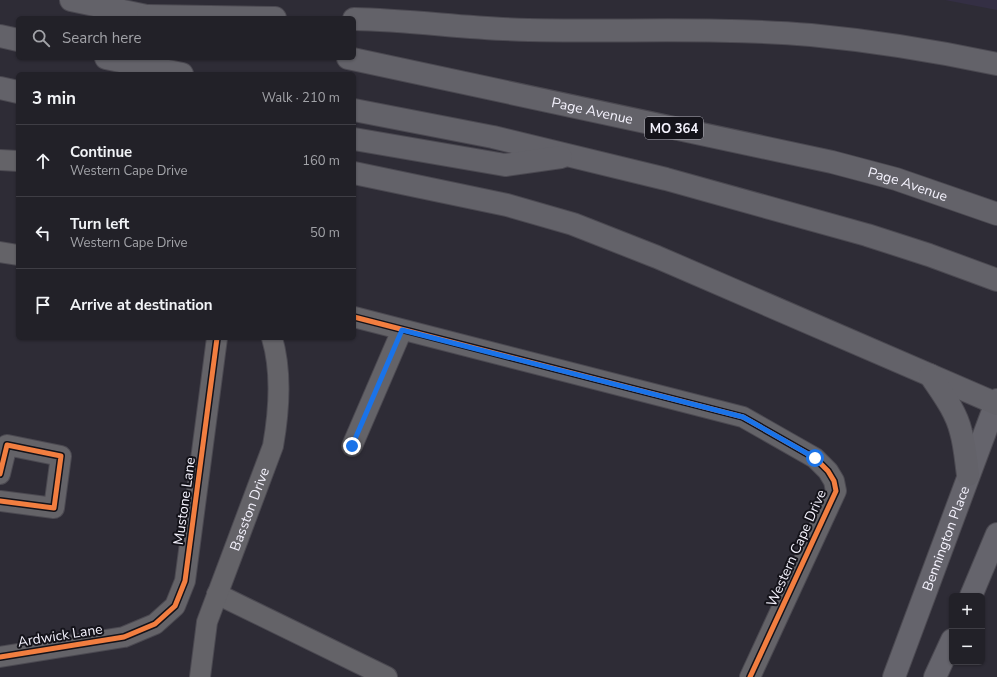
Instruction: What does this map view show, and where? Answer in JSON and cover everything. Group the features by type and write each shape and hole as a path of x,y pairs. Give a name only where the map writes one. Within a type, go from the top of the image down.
{"highway":[{"path":"72,0 147,16"},
{"path":"356,19 507,29 708,31 810,35 875,42 935,51 997,64"},
{"path":"0,36 16,40"},
{"path":"116,60 172,72"},
{"name":"Page Avenue","path":"356,60 832,162 896,179 997,214"},
{"path":"0,88 16,92"},
{"path":"356,110 493,137 572,155 866,235 929,255 997,280"},
{"path":"356,139 505,165 572,155"},
{"path":"356,173 507,205 573,224 657,257 996,402"},
{"path":"930,375 951,406 962,432 968,475"}],"main road":[{"name":"Bennington Place","path":"894,677 996,402"},
{"path":"972,593 997,534"},
{"path":"935,677 949,647"}],"street":[{"path":"0,160 16,161"},
{"path":"0,252 16,255"},
{"name":"Western Cape Drive","path":"356,318 743,417 815,458 824,467 834,481 836,491 750,677"},
{"path":"352,446 402,330"},
{"name":"Mustone Lane","path":"124,637 155,624 170,611 175,606 185,581 217,340"},
{"name":"Basston Drive","path":"200,677 207,622 272,446 277,422 278,397 277,371 272,340"},
{"path":"0,474 7,445 61,456 54,508 0,501"},
{"path":"217,594 387,677"},
{"name":"Ardwick Lane","path":"0,657 124,637"}],"shaded area":[{"path":"945,0 997,0 997,10"}],"cycle path":[{"path":"356,318 743,417 815,458 828,471 834,481 836,491 750,677"},
{"path":"0,657 124,637 155,624 175,606 185,581 217,340"},
{"path":"0,474 7,445 61,456 54,508 0,501"}],"route":[{"path":"352,446 402,330 743,417 815,458"}]}
